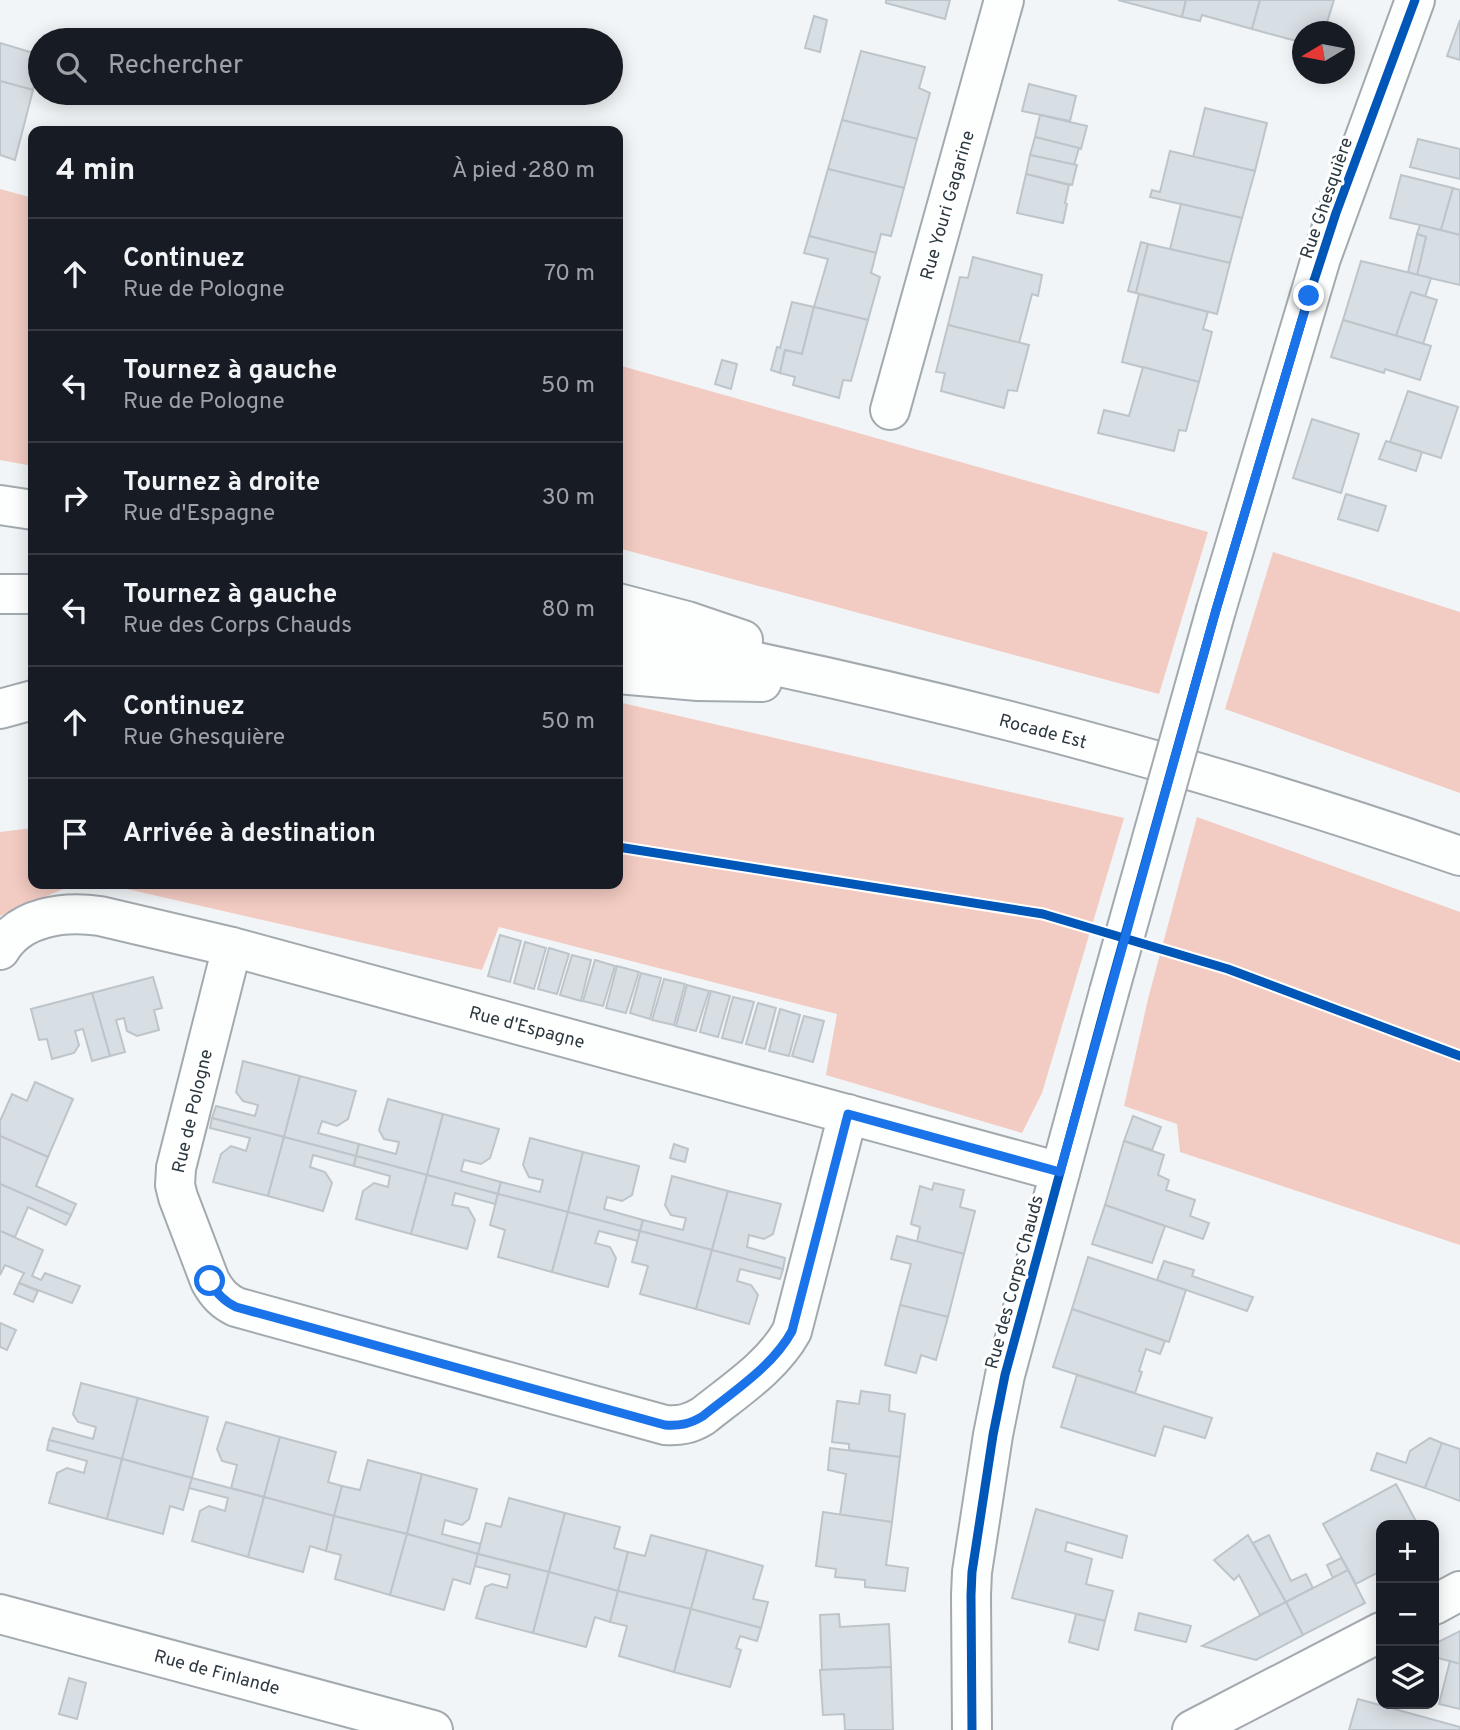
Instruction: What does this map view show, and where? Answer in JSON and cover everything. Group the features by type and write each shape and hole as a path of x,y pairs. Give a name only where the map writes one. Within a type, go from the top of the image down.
{"main road":[{"name":"Rue Youri Gagarine","path":"890,410 1004,0"},
{"name":"Rue Ghesquière","path":"1216,610 1324,247 1415,0"},
{"path":"0,505 28,509"},
{"path":"0,594 28,594"},
{"path":"623,604 687,621 849,683"},
{"name":"Rue des Corps Chauds","path":"972,1730 972,1572 1005,1375 1216,610"},
{"name":"Rocade Est","path":"623,638 730,657 849,683 1095,744 1283,798 1460,856"},
{"path":"623,674 698,681 849,683"},
{"path":"0,709 28,701"},
{"name":"Rue d'Espagne","path":"0,950 16,930 28,924 65,915 100,916 232,947 1060,1172"},
{"name":"Rue de Pologne","path":"232,947 176,1167 175,1185 216,1292 236,1307 665,1425 692,1423 703,1416 773,1359 784,1345 792,1331 848,1114"},
{"path":"1439,1602 1460,1591"},
{"name":"Rue de Finlande","path":"0,1614 433,1730"},
{"path":"1192,1730 1376,1635"}],"shaded area":[{"path":"0,189 28,197 28,465 0,460"},
{"path":"623,366 1208,532 1159,694 623,549"},
{"path":"1273,552 1460,612 1460,793 1225,709"},
{"path":"623,703 1124,818 1042,1093 1022,1133 826,1075 837,1014 499,927 482,970 127,889 623,889"},
{"path":"1197,817 1460,912 1460,1245 1180,1152 1177,1124 1124,1106 1148,999"},
{"path":"28,829 28,889 63,889 0,916 0,832"}],"building":[{"path":"886,0 950,0 945,19 886,3"},
{"path":"1118,0 1186,0 1182,17"},
{"path":"1186,0 1260,0 1252,29 1202,15 1200,21 1182,17"},
{"path":"1260,0 1334,0 1327,21 1292,21 1292,40 1252,29"},
{"path":"814,16 827,20 820,52 805,48"},
{"path":"1460,20 1460,60 1447,56"},
{"path":"0,43 28,51 28,89 0,81"},
{"path":"861,51 925,67 919,88 930,93 917,139 842,120"},
{"path":"0,81 28,89 29,105 15,160 0,155"},
{"path":"1029,84 1076,96 1070,121 1022,111"},
{"path":"1205,108 1267,123 1255,171 1193,157"},
{"path":"1040,115 1087,126 1081,149 1035,137"},
{"path":"842,120 917,139 904,188 828,169"},
{"path":"1035,137 1079,148 1074,165 1030,155"},
{"path":"1418,139 1460,149 1460,179 1410,167"},
{"path":"1170,151 1255,171 1242,218 1150,197 1152,190 1160,192"},
{"path":"1030,155 1077,165 1072,185 1026,174"},
{"path":"828,169 904,188 891,236 881,234 876,253 809,236"},
{"path":"1026,174 1069,185 1063,223 1017,213"},
{"path":"1401,175 1453,188 1441,230 1390,218"},
{"path":"1453,188 1460,190 1460,235 1441,230"},
{"path":"1181,204 1242,218 1230,263 1170,249"},
{"path":"1420,225 1460,235 1460,285 1417,275 1426,237 1417,234"},
{"path":"1417,234 1426,237 1417,275 1408,272"},
{"path":"809,236 876,253 871,273 880,277 868,320 814,307 828,259 804,253"},
{"path":"1141,242 1148,244 1136,293 1128,291"},
{"path":"1148,244 1230,263 1217,314 1136,293"},
{"path":"973,257 1042,275 1038,296 1032,294 1019,343 948,325 960,277 968,278"},
{"path":"1361,261 1431,278 1425,297 1411,292 1396,336 1343,320"},
{"path":"1411,292 1437,300 1423,344 1396,336"},
{"path":"1139,294 1208,312 1203,329 1212,332 1199,382 1122,362"},
{"path":"792,302 814,307 802,354 785,350 780,373 771,370 777,347 780,348"},
{"path":"814,307 868,320 851,381 843,380 839,398 793,385 795,377 780,373 785,350 802,354"},
{"path":"1343,320 1431,346 1420,380 1385,369 1384,373 1331,357"},
{"path":"948,325 1029,345 1017,391 1008,390 1004,408 941,391 945,373 936,372"},
{"path":"722,360 737,364 731,389 715,384"},
{"path":"1143,367 1199,382 1186,431 1179,430 1174,451 1098,433 1104,410 1129,416"},
{"path":"1408,391 1458,407 1441,458 1390,442"},
{"path":"1312,419 1359,434 1341,493 1293,478"},
{"path":"1386,441 1422,452 1416,471 1379,459"},
{"path":"1346,494 1386,506 1378,531 1338,519"},
{"path":"500,935 521,941 510,982 488,976"},
{"path":"525,942 546,948 534,989 514,983"},
{"path":"549,948 569,954 557,994 538,989"},
{"path":"572,955 591,960 581,1001 560,995"},
{"path":"595,960 615,966 603,1006 583,1001"},
{"path":"617,966 639,972 626,1013 606,1008"},
{"path":"641,973 661,978 650,1019 630,1013"},
{"path":"153,977 162,1008 154,1010 159,1030 137,1036 127,1031 124,1018 116,1020 125,1052 110,1056 92,993"},
{"path":"664,979 685,984 674,1025 652,1020"},
{"path":"687,985 709,991 696,1031 676,1026"},
{"path":"711,991 730,996 718,1037 700,1032"},
{"path":"92,993 110,1056 92,1061 83,1029 75,1031 79,1045 74,1053 52,1059 47,1039 39,1040 31,1009"},
{"path":"733,997 754,1002 742,1043 722,1038"},
{"path":"758,1003 776,1008 765,1049 746,1044"},
{"path":"780,1009 800,1015 789,1056 769,1051"},
{"path":"804,1016 824,1021 813,1062 792,1056"},
{"path":"243,1061 300,1076 284,1137 212,1118 216,1106 255,1116 258,1105 243,1101 236,1092"},
{"path":"300,1076 356,1091 348,1119 337,1126 322,1121 318,1133 359,1144 356,1156 284,1137"},
{"path":"35,1082 73,1099 48,1157 0,1136 0,1121 12,1094 27,1101"},
{"path":"388,1099 443,1114 427,1175 356,1156 359,1144 396,1154 399,1142 384,1139 379,1130"},
{"path":"443,1114 499,1129 490,1158 481,1164 464,1160 461,1171 501,1182 498,1194 427,1175"},
{"path":"1133,1116 1161,1127 1152,1150 1124,1141"},
{"path":"212,1118 284,1137 268,1196 213,1182 221,1154 231,1146 246,1151 250,1138 210,1128"},
{"path":"0,1136 48,1157 36,1186 76,1204 71,1215 0,1184"},
{"path":"284,1137 356,1156 354,1166 313,1155 310,1167 325,1172 332,1183 323,1211 268,1196"},
{"path":"530,1138 583,1152 568,1212 498,1194 501,1182 540,1192 543,1180 529,1177 523,1165"},
{"path":"1124,1141 1164,1155 1158,1175 1169,1180 1166,1190 1195,1200 1190,1216 1209,1223 1203,1239 1105,1205"},
{"path":"674,1144 688,1149 685,1162 670,1158"},
{"path":"583,1152 639,1166 632,1195 622,1201 607,1197 604,1209 643,1220 640,1231 568,1212"},
{"path":"356,1156 427,1175 411,1234 356,1219 363,1191 374,1183 388,1187 390,1176 354,1166"},
{"path":"427,1175 498,1194 495,1204 455,1193 452,1205 468,1208 475,1220 467,1249 411,1234"},
{"path":"672,1176 728,1191 712,1250 640,1231 643,1220 683,1230 686,1218 671,1215 665,1205"},
{"path":"934,1183 964,1190 960,1207 975,1211 964,1254 917,1242 920,1227 911,1224 920,1186 932,1190"},
{"path":"0,1184 71,1215 66,1225 28,1207 15,1237 0,1231"},
{"path":"728,1191 781,1204 773,1234 764,1239 749,1235 747,1247 785,1258 783,1269 712,1250"},
{"path":"498,1194 568,1212 552,1272 498,1257 505,1230 490,1225"},
{"path":"1105,1205 1165,1226 1152,1263 1092,1244"},
{"path":"568,1212 640,1231 638,1241 599,1231 595,1243 610,1247 616,1258 608,1287 552,1272"},
{"path":"0,1231 43,1250 32,1276 41,1280 45,1273 80,1286 72,1303 19,1283 24,1273 5,1265 0,1275"},
{"path":"640,1231 712,1250 696,1309 640,1294 648,1266 632,1262"},
{"path":"897,1236 964,1254 948,1317 900,1305 911,1264 891,1259"},
{"path":"712,1250 783,1269 780,1279 740,1269 737,1281 751,1285 758,1295 749,1324 696,1309"},
{"path":"1088,1257 1186,1290 1169,1342 1072,1309"},
{"path":"1164,1261 1194,1270 1192,1276 1253,1297 1247,1311 1157,1280"},
{"path":"19,1283 38,1291 33,1302 14,1294"},
{"path":"900,1305 948,1317 936,1360 921,1355 916,1373 885,1365"},
{"path":"1072,1309 1165,1341 1160,1354 1146,1349 1135,1393 1053,1367"},
{"path":"0,1323 16,1330 7,1350 0,1347"},
{"path":"1077,1375 1212,1418 1205,1438 1164,1426 1155,1456 1061,1427"},
{"path":"81,1383 138,1398 122,1459 49,1440 53,1428 93,1439 96,1427 78,1422 73,1414"},
{"path":"861,1391 890,1395 889,1411 905,1414 900,1457 849,1450 849,1444 832,1442 837,1401 859,1404"},
{"path":"138,1398 208,1417 192,1478 122,1459"},
{"path":"226,1422 280,1437 264,1497 231,1488 237,1465 222,1461 217,1449"},
{"path":"280,1437 336,1452 328,1482 342,1486 334,1516 264,1497"},
{"path":"1430,1438 1442,1443 1425,1488 1371,1470 1377,1453 1406,1463 1410,1451"},
{"path":"49,1440 122,1459 107,1519 49,1503 57,1473 67,1468 84,1473 87,1461 47,1450"},
{"path":"1442,1443 1460,1449 1460,1501 1425,1488"},
{"path":"830,1448 900,1457 892,1522 840,1515 846,1474 828,1470"},
{"path":"122,1459 192,1478 183,1510 170,1506 163,1534 107,1519"},
{"path":"368,1460 422,1474 407,1534 334,1516 342,1486 360,1490"},
{"path":"422,1474 477,1489 469,1519 462,1525 445,1520 442,1534 481,1544 478,1554 407,1534"},
{"path":"192,1478 264,1497 248,1557 192,1541 200,1511 209,1506 225,1511 228,1498 189,1488"},
{"path":"1396,1484 1415,1520 1376,1520 1376,1574 1356,1584 1323,1524"},
{"path":"264,1497 334,1516 326,1551 310,1546 303,1572 248,1557"},
{"path":"509,1498 565,1513 549,1572 478,1554 486,1523 501,1527"},
{"path":"1036,1509 1127,1536 1122,1558 1067,1542 1065,1551 1092,1559 1086,1584 1113,1591 1105,1621 1012,1598"},
{"path":"823,1512 892,1522 886,1565 908,1568 905,1591 865,1587 865,1580 835,1577 836,1569 816,1566"},
{"path":"565,1513 620,1527 614,1548 628,1552 618,1591 549,1572"},
{"path":"334,1516 407,1534 390,1595 335,1579 341,1555 326,1551"},
{"path":"407,1534 478,1554 470,1584 453,1579 444,1610 390,1595"},
{"path":"651,1535 707,1550 691,1609 618,1591 628,1552 645,1556"},
{"path":"1248,1535 1286,1602 1260,1615 1239,1575 1234,1580 1214,1560"},
{"path":"1269,1535 1291,1581 1306,1574 1313,1588 1286,1602 1253,1543"},
{"path":"707,1550 763,1566 753,1599 768,1602 761,1628 691,1609"},
{"path":"478,1554 549,1572 533,1633 476,1618 485,1587 492,1584 507,1588 510,1575 475,1566"},
{"path":"1341,1558 1348,1570 1333,1578 1327,1565"},
{"path":"1348,1570 1365,1603 1303,1635 1286,1602"},
{"path":"549,1572 618,1591 610,1622 595,1617 586,1647 533,1633"},
{"path":"618,1591 691,1609 674,1672 619,1656 627,1626 610,1622"},
{"path":"1286,1602 1303,1635 1256,1660 1202,1646"},
{"path":"691,1609 761,1628 757,1641 740,1636 736,1648 741,1650 730,1687 674,1672"},
{"path":"1139,1613 1191,1626 1186,1642 1135,1630"},
{"path":"839,1614 840,1627 889,1624 891,1667 822,1670 820,1615"},
{"path":"1076,1614 1105,1621 1098,1650 1069,1642"},
{"path":"1460,1631 1460,1664 1439,1658 1439,1642"},
{"path":"1450,1661 1460,1664 1460,1709 1439,1704"},
{"path":"891,1667 893,1730 845,1730 844,1714 823,1715 820,1670"},
{"path":"69,1678 86,1683 77,1719 59,1714"},
{"path":"1358,1699 1376,1704 1376,1709 1394,1709 1460,1727 1460,1730 1349,1730"}],"cycle path":[{"path":"972,1730 972,1572 1005,1375 1216,610 1309,296 1336,213 1415,0"},
{"path":"623,848 1043,914 1228,969 1460,1056"}],"route":[{"path":"210,1281 216,1292 236,1307 665,1425 678,1426 692,1423 703,1416 773,1359 792,1331 848,1114 1060,1172 1216,610 1309,296"}]}
